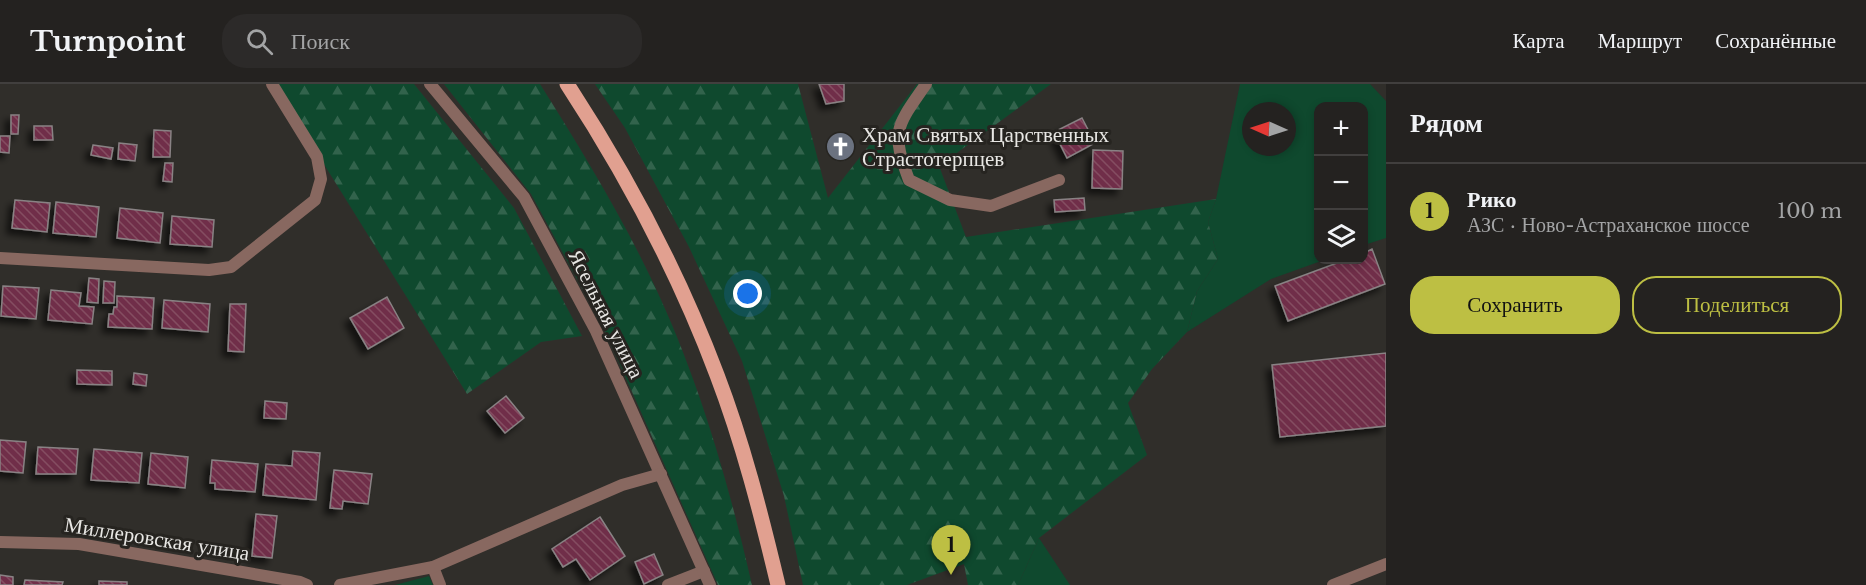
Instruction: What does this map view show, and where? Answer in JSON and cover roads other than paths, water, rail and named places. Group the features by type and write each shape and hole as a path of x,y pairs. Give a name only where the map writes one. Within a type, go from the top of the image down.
{"main road":[{"path":"567,84 602,138 667,262 717,375 760,507 778,585"}],"street":[{"path":"0,258 209,270 231,267 315,200 321,179 317,157 272,84"},
{"name":"Ясельная улица","path":"430,84 524,197 596,331 710,585"},
{"path":"926,84 900,121 897,149 909,180 950,200 991,206 1059,180"},
{"path":"340,585 433,567 622,485 661,474"},
{"name":"Миллеровская улица","path":"0,542 79,544 307,585"},
{"path":"1334,585 1386,564"},
{"path":"433,567 440,585"},
{"path":"668,585 704,571"}],"place":[{"name":"Храм Святых Царственных Страстотерпцев","path":"841,147"},
{"name":"Рико","path":"951,575"}]}
